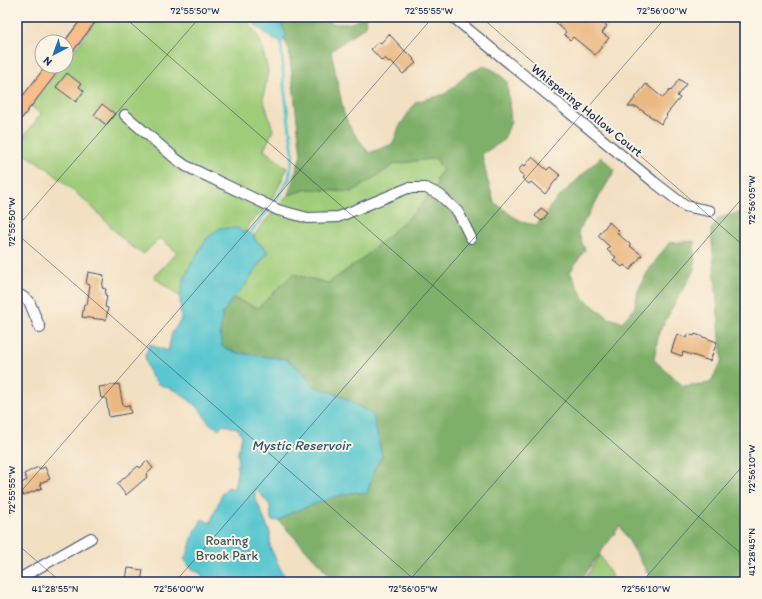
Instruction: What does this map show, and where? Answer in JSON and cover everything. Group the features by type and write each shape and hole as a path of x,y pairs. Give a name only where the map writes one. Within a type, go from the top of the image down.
{"main road":[{"path":"74,39 91,17"},
{"path":"17,114 48,74"}],"street":[{"name":"Whispering Hollow Court","path":"453,17 685,206 710,211"},
{"path":"124,115 186,166 278,210 308,218 338,217 408,188 426,188 440,195 458,212 471,238"},
{"path":"17,293 29,301 40,328"},
{"path":"17,580 91,538"}],"green space":[{"path":"99,17 246,17 260,40 268,71 263,98 273,130 264,150 287,168 267,207 249,224 244,233 241,232 207,238 191,264 184,280 180,297 154,277 177,252 160,238 144,254 128,244 91,206 48,169 22,152 17,145 41,114 31,106 56,74 66,74 56,87 80,98 84,91 79,87 80,84 68,74 74,74 74,50","holes":["102,104 115,114 106,125 97,118 95,120 93,119 95,116 94,115"]},
{"path":"279,17 321,17 323,20 336,24 351,23 365,17 366,26 331,51 344,114 351,129 369,153 393,144 399,127 416,102 445,94 468,74 484,66 493,70 507,81 511,122 503,141 482,154 494,202 514,217 525,223 536,225 555,201 601,157 615,170 578,232 585,250 570,272 584,299 609,318 622,322 634,309 638,291 648,271 669,243 694,241 695,268 659,332 654,360 683,386 710,383 722,361 711,230 719,218 745,211 745,582 653,582 620,526 579,582 336,582 279,521 290,513 337,496 356,492 367,494 375,467 382,457 373,415 341,396 312,385 302,371 286,359 237,353 222,346 220,336 222,314 233,298 258,308 293,274 328,283 360,261 415,212 438,185 436,180 443,170 436,158 395,164 352,192 308,189 288,195 301,155 289,49 284,40 286,35"},
{"path":"436,158 443,170 436,179 438,185 415,212 360,261 328,283 293,274 258,308 233,298 244,287 268,251 253,239 254,236 288,195 308,189 352,192 395,164"},
{"path":"600,555 615,582 583,582"}],"water":[{"path":"251,17 279,17 286,35 284,40 274,40 253,23"},
{"name":"Mystic Reservoir","path":"220,228 238,228 244,233 246,231 254,236 254,239 268,251 244,287 233,298 222,314 220,336 222,346 237,353 286,359 302,371 312,385 341,396 373,415 382,457 375,467 367,494 356,492 337,496 290,513 279,521 271,520 270,505 255,488 255,497 270,533 270,547 288,582 206,582 201,574 190,567 184,559 188,553 192,538 202,519 210,523 223,492 229,487 234,489 238,452 242,436 237,428 223,425 218,429 209,423 199,408 177,391 158,384 152,377 147,366 145,355 150,344 168,351 172,333 181,319 180,297 184,280 191,264 207,238"}],"building":[{"path":"553,17 580,17 588,23 593,17 597,17 607,26 602,33 609,38 595,55 573,37 570,40 564,34 566,32 556,23 558,21"},
{"path":"389,34 414,59 413,60 416,63 403,74 391,61 389,62 385,58 382,61 371,49 379,42 381,43"},
{"path":"66,74 68,74 81,84 79,87 84,91 76,102 56,87"},
{"path":"679,79 686,84 677,96 680,98 666,115 667,116 661,124 637,107 628,107 646,84 663,98 670,90 671,91"},
{"path":"102,104 115,114 106,125 94,115"},
{"path":"532,157 547,170 550,167 560,175 545,194 531,182 529,184 522,178 524,176 518,171 523,164 525,166"},
{"path":"541,208 548,213 542,221 535,216"},
{"path":"609,222 619,231 617,233 630,244 630,246 642,255 630,270 624,265 622,267 613,260 616,257 607,250 610,247 598,236"},
{"path":"88,272 104,275 102,288 106,289 105,295 107,296 105,307 108,308 106,320 82,317 84,304 87,305 90,285 86,284"},
{"path":"677,334 687,338 688,334 694,336 695,334 717,342 710,361 683,352 682,356 671,352"},
{"path":"119,384 123,406 129,405 131,413 109,417 106,398 101,398 99,387"},
{"path":"147,461 153,468 146,475 147,477 126,495 117,484 138,466 140,468"},
{"path":"38,467 40,469 45,467 50,479 40,483 42,488 23,496 18,485 27,480 24,474"},
{"path":"128,568 143,570 141,582 129,582 130,580 126,580"}],"waterway":[{"path":"250,233 275,201 289,179 293,153 284,86 281,40"}],"park label":[{"name":"Roaring Brook Park","path":"227,548"}]}
